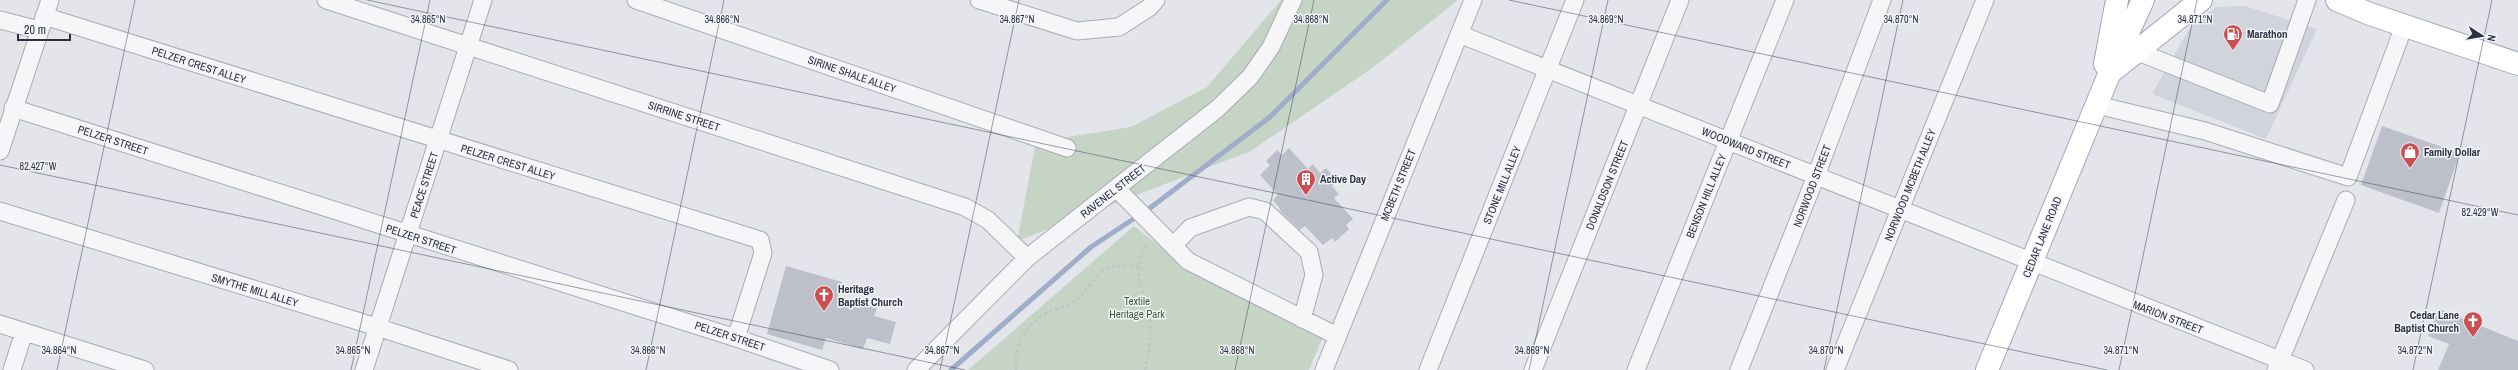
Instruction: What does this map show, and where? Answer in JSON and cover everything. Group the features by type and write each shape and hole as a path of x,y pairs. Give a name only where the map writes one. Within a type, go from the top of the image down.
{"main road":[{"name":"CEDAR LANE ROAD","path":"2097,105 2117,0"},
{"name":"CEDAR LANE ROAD","path":"1987,370 2110,72 2143,0"},
{"path":"2110,72 2138,52 2201,0"},
{"path":"2345,2 2404,26 2518,64"}],"street":[{"path":"0,151 41,23 50,0"},
{"name":"SIRRINE STREET","path":"326,0 965,207 988,220 1027,258"},
{"name":"PEACE STREET","path":"364,370 483,0"},
{"name":"SIRINE SHALE ALLEY","path":"636,0 1067,148"},
{"path":"979,0 1077,31 1119,27 1150,7 1156,0"},
{"name":"RAVENEL STREET","path":"916,370 1027,258 1217,109 1250,77 1271,47 1293,0"},
{"name":"MCBETH STREET","path":"1324,370 1473,0"},
{"name":"STONE MILL ALLEY","path":"1428,370 1549,69 1575,0"},
{"name":"DONALDSON STREET","path":"1533,370 1680,0"},
{"name":"BENSON HILL ALLEY","path":"1636,370 1785,0"},
{"name":"NORWOOD STREET","path":"1739,370 1816,176 1882,0"},
{"name":"NORWOOD MCBETH ALLEY","path":"1836,370 1985,0"},
{"path":"2138,52 2270,104 2307,0"},
{"name":"PELZER CREST ALLEY","path":"0,20 41,23 438,141 760,240 763,253 736,338"},
{"path":"2097,105 2205,131 2348,177 2404,26"},
{"name":"WOODWARD STREET","path":"1459,34 2032,262"},
{"name":"PELZER STREET","path":"13,108 408,235 736,338 803,366 830,370"},
{"path":"1116,188 1148,223 1188,260 1337,336"},
{"path":"2278,365 2346,200"},
{"path":"1173,246 1190,228 1249,207 1265,211 1309,252 1314,275 1302,319"},
{"name":"SMYTHE MILL ALLEY","path":"0,211 378,327 509,370"},
{"name":"MARION STREET","path":"2032,262 2278,365 2305,370"},
{"path":"0,324 145,370"},
{"path":"12,370 24,332"}],"path":[{"path":"1140,260 1138,280 1150,321 1150,346 1145,370"},
{"path":"1016,370 1014,356 1020,340 1032,324 1048,312 1075,301 1104,270 1119,266 1140,266"}],"shaded area":[{"path":"2245,6 2317,29 2266,139 2152,94 2189,29 2216,7"}],"green space":[{"path":"1281,0 1458,0 1375,66 1251,151 1017,241 1036,142 1131,127 1207,87"},
{"name":"Textile Heritage Park","path":"1134,226 1170,254 1234,294 1324,334 1309,370 968,370"}],"building":[{"name":"Family Dollar","path":"2382,126 2460,153 2439,213 2361,185"},
{"name":"Active Day","path":"1289,148 1308,169 1313,164 1320,173 1326,168 1338,181 1332,186 1339,194 1334,198 1353,219 1346,225 1349,229 1335,242 1332,238 1323,245 1305,226 1300,230 1279,210 1280,209 1273,200 1278,195 1260,175 1270,165 1266,161 1277,150 1282,155"},
{"name":"Heritage Baptist Church","path":"786,266 842,282 838,297 877,308 874,316 896,322 890,344 867,338 863,349 826,338 822,350 767,334"},
{"name":"Cedar Lane Baptist Church","path":"2439,309 2518,341 2518,370 2438,370 2449,344 2428,336"}],"waterway":[{"path":"951,370 1091,247 1150,208 1270,117 1387,0"}],"place":[{"name":"Marathon","path":"2233,51"},
{"name":"Family Dollar","path":"2410,169"},
{"name":"Active Day","path":"1306,196"},
{"name":"Heritage Baptist Church","path":"824,312"},
{"name":"Cedar Lane Baptist Church","path":"2473,338"}]}
